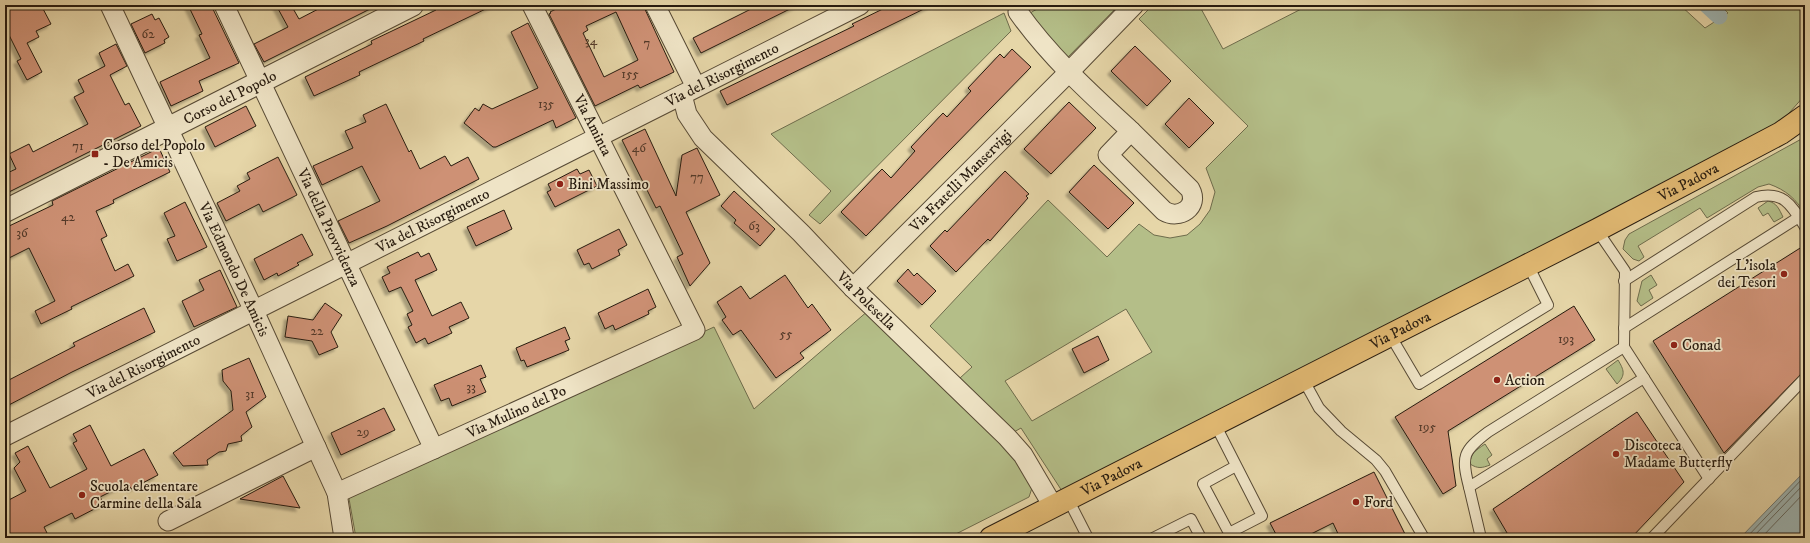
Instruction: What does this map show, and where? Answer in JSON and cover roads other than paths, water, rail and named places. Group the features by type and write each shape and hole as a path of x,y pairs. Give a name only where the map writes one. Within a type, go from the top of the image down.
{"main road":[{"name":"Via Padova","path":"991,538 1597,230 1781,133 1805,116"}],"street":[{"name":"Via Edmondo De Amicis","path":"110,5 254,311 337,493 344,538"},
{"name":"Via della Provvidenza","path":"224,5 434,449"},
{"name":"Corso del Popolo","path":"5,211 412,5"},
{"name":"Via Aminta","path":"532,5 695,330"},
{"name":"Via Polesella","path":"655,5 689,91 687,114 703,138 801,233 853,288 1007,437 1060,502"},
{"name":"Via del Risorgimento","path":"5,436 860,5"},
{"name":"Via Fratelli Manservigi","path":"853,288 1134,5"},
{"path":"1018,12 1033,33 1068,73 1131,131 1190,189 1192,194 1192,203 1184,213 1174,215 1164,211 1108,155 1131,131"},
{"name":"Via Mulino del Po","path":"337,493 695,330"},
{"path":"168,521 316,447"}],"lane":[{"path":"1624,280 1756,197 1768,194 1777,195 1785,200 1805,227"},
{"path":"1624,328 1799,218"},
{"path":"1597,230 1624,271 1624,347 1709,479"},
{"path":"1394,333 1393,340 1419,384 1548,306 1528,265"},
{"path":"1482,538 1465,470 1465,455 1473,444 1495,428 1624,347"},
{"path":"1469,487 1644,378"},
{"path":"1652,538 1805,378"},
{"path":"1303,379 1319,408 1341,431 1376,460 1385,471 1424,538"},
{"path":"1215,424 1262,516 1229,536 1203,484 1236,466"},
{"path":"1060,502 1088,538"},
{"path":"1153,538 1191,519 1201,538"}],"water":[{"path":"1805,471 1805,538 1740,538"}],"waterway":[{"path":"1707,5 1719,16"}],"place":[{"name":"Corso del Popolo - De Amicis","path":"95,154"},
{"name":"Bini Massimo","path":"560,184"},
{"name":"L'isola dei Tesori","path":"1784,274"},
{"name":"Conad","path":"1674,345"},
{"name":"Action","path":"1497,380"},
{"name":"Discoteca Madame Butterfly","path":"1616,454"},
{"name":"Scuola elementare Carmine della Sala","path":"82,495"},
{"name":"Ford","path":"1356,502"}]}
